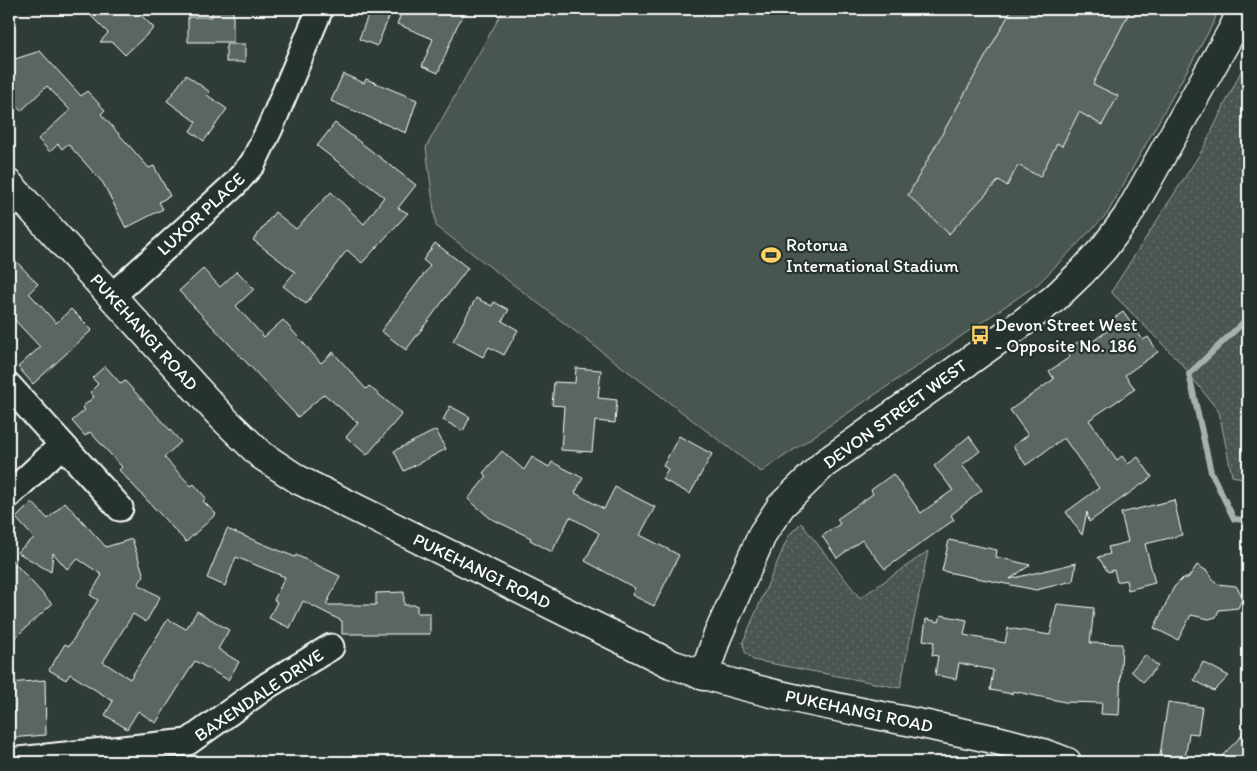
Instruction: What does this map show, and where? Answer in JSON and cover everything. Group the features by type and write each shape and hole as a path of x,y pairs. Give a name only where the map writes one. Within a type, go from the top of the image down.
{"main road":[{"name":"DEVON STREET WEST","path":"704,676 717,637 763,533 781,506 824,464 1021,324 1055,298 1081,273 1104,248 1127,217 1233,29 1242,9"},
{"name":"PUKEHANGI ROAD","path":"9,184 223,418 278,468 307,484 641,650 704,676 782,695 1013,743 1067,762"}],"street":[{"name":"LUXOR PLACE","path":"112,296 234,185 253,163 270,128 320,9"},
{"path":"9,386 120,508"},
{"path":"9,495 62,444"},
{"name":"BAXENDALE DRIVE","path":"9,761 188,742 268,685 331,647"}],"shaded area":[{"name":"Rotorua International Stadium","path":"504,9 1218,9 1214,22 1107,214 1038,284 761,472 436,226 426,147"},
{"path":"1248,57 1248,479 1232,476 1219,412 1180,362 1111,292 1203,149"},
{"path":"801,523 860,598 928,551 900,688 753,660 745,652 743,642 789,535"}],"building":[{"path":"84,9 135,9 154,28 125,55 112,42 100,42 108,33"},
{"path":"403,9 467,9 457,26 438,73 422,66 433,39 397,24"},
{"path":"1012,9 1119,9 1129,13 1093,84 1118,96 1102,125 1079,112 1062,146 1057,143 1040,177 1018,165 1007,186 999,180 949,234 908,195"},
{"path":"370,10 389,17 377,46 359,39"},
{"path":"212,11 233,11 233,42 188,42 188,17 212,17"},
{"path":"226,44 245,44 245,62 226,62"},
{"path":"40,51 81,96 87,91 105,110 101,114 149,168 154,166 170,196 159,202 163,209 126,228 103,183 68,144 62,149 58,144 50,152 38,139 70,110 47,86 21,111 9,98 9,61"},
{"path":"343,74 364,83 366,79 417,100 406,133 331,101"},
{"path":"186,75 210,92 207,95 227,109 204,141 190,131 196,122 167,101"},
{"path":"335,123 416,185 398,208 408,213 362,263 347,250 306,304 283,286 295,272 253,240 275,212 296,229 331,192 364,224 384,197 317,146"},
{"path":"435,243 468,268 406,350 381,331 430,266 423,260"},
{"path":"9,254 38,284 29,293 56,323 71,309 92,330 33,384 18,367 40,347 9,314"},
{"path":"203,269 220,287 237,271 254,289 236,306 264,337 283,320 321,363 333,352 366,389 369,386 402,414 367,455 346,437 358,423 324,394 298,417 179,291"},
{"path":"476,298 492,306 494,302 509,310 502,321 518,330 504,355 489,347 483,357 453,341"},
{"path":"1123,312 1143,340 1148,337 1158,352 1125,375 1135,389 1089,420 1117,460 1122,456 1128,464 1138,457 1152,477 1089,522 1087,512 1082,535 1066,512 1099,488 1064,438 1026,465 1013,446 1028,435 1010,410 1054,379 1049,371 1070,357 1065,351 1081,340 1085,347 1114,326 1110,321"},
{"path":"105,366 121,384 125,381 181,442 164,457 191,486 194,484 206,498 203,501 216,514 186,542 119,470 122,467 90,432 85,436 72,421 85,410 82,407 94,397 90,392 98,384 92,378"},
{"path":"576,368 601,370 598,398 617,400 615,423 595,421 592,452 561,450 564,406 552,405 554,382 575,383"},
{"path":"450,406 470,417 463,431 443,420"},
{"path":"436,430 446,449 404,471 394,451"},
{"path":"679,436 712,454 690,494 662,479 668,469 663,466"},
{"path":"969,436 980,451 962,465 982,490 951,515 954,520 885,569 862,540 837,558 822,536 840,524 837,519 873,494 871,490 893,474 921,513 953,490 934,466"},
{"path":"502,451 524,470 532,457 549,467 552,462 583,478 575,493 604,509 615,487 655,507 640,535 679,555 654,606 632,595 635,588 585,561 599,533 570,517 552,552 530,540 531,538 490,518 468,499 487,476 483,473"},
{"path":"1174,500 1182,535 1145,544 1155,583 1128,590 1126,580 1117,582 1114,570 1108,572 1098,557 1110,554 1108,547 1128,542 1121,513"},
{"path":"32,502 48,519 65,502 106,547 132,539 144,576 138,584 160,597 146,622 133,614 103,662 130,679 168,619 186,629 197,611 229,630 218,649 239,662 228,680 195,661 156,723 138,711 127,729 105,715 113,701 70,674 66,680 49,670 65,644 69,646 98,600 90,595 102,575 78,559 67,569 53,553 51,572 17,552 34,538 16,518"},
{"path":"227,529 295,557 296,555 340,576 326,605 376,605 376,593 404,592 404,605 417,605 417,613 430,613 430,634 342,634 342,621 303,601 290,628 269,618 277,602 274,600 285,577 236,557 225,586 207,578"},
{"path":"949,540 997,550 996,557 1030,565 1010,579 1076,563 1073,581 1036,590 942,571"},
{"path":"9,557 52,604 9,643"},
{"path":"1197,565 1207,571 1217,584 1236,586 1243,597 1238,608 1219,610 1216,617 1209,619 1191,615 1178,640 1154,628 1174,587 1183,578 1188,578"},
{"path":"1057,604 1094,608 1090,643 1122,644 1119,715 1101,714 1102,703 1065,702 1013,691 1012,694 990,690 993,670 959,663 956,679 935,675 938,656 932,655 934,642 923,640 926,619 939,622 941,615 967,620 964,635 1005,643 1008,628 1050,635"},
{"path":"1145,655 1158,666 1143,682 1131,671"},
{"path":"1203,662 1229,676 1214,691 1194,680"},
{"path":"45,680 46,735 9,738 9,683"},
{"path":"1168,702 1202,707 1198,734 1189,733 1185,759 1160,755"},
{"path":"1248,729 1248,762 1216,762"}],"waterway":[{"path":"1248,318 1189,374 1211,472 1234,519 1248,520"}],"place":[{"name":"Rotorua International Stadium","path":"771,255"},
{"name":"Devon Street West - Opposite No. 186","path":"980,335"}]}
